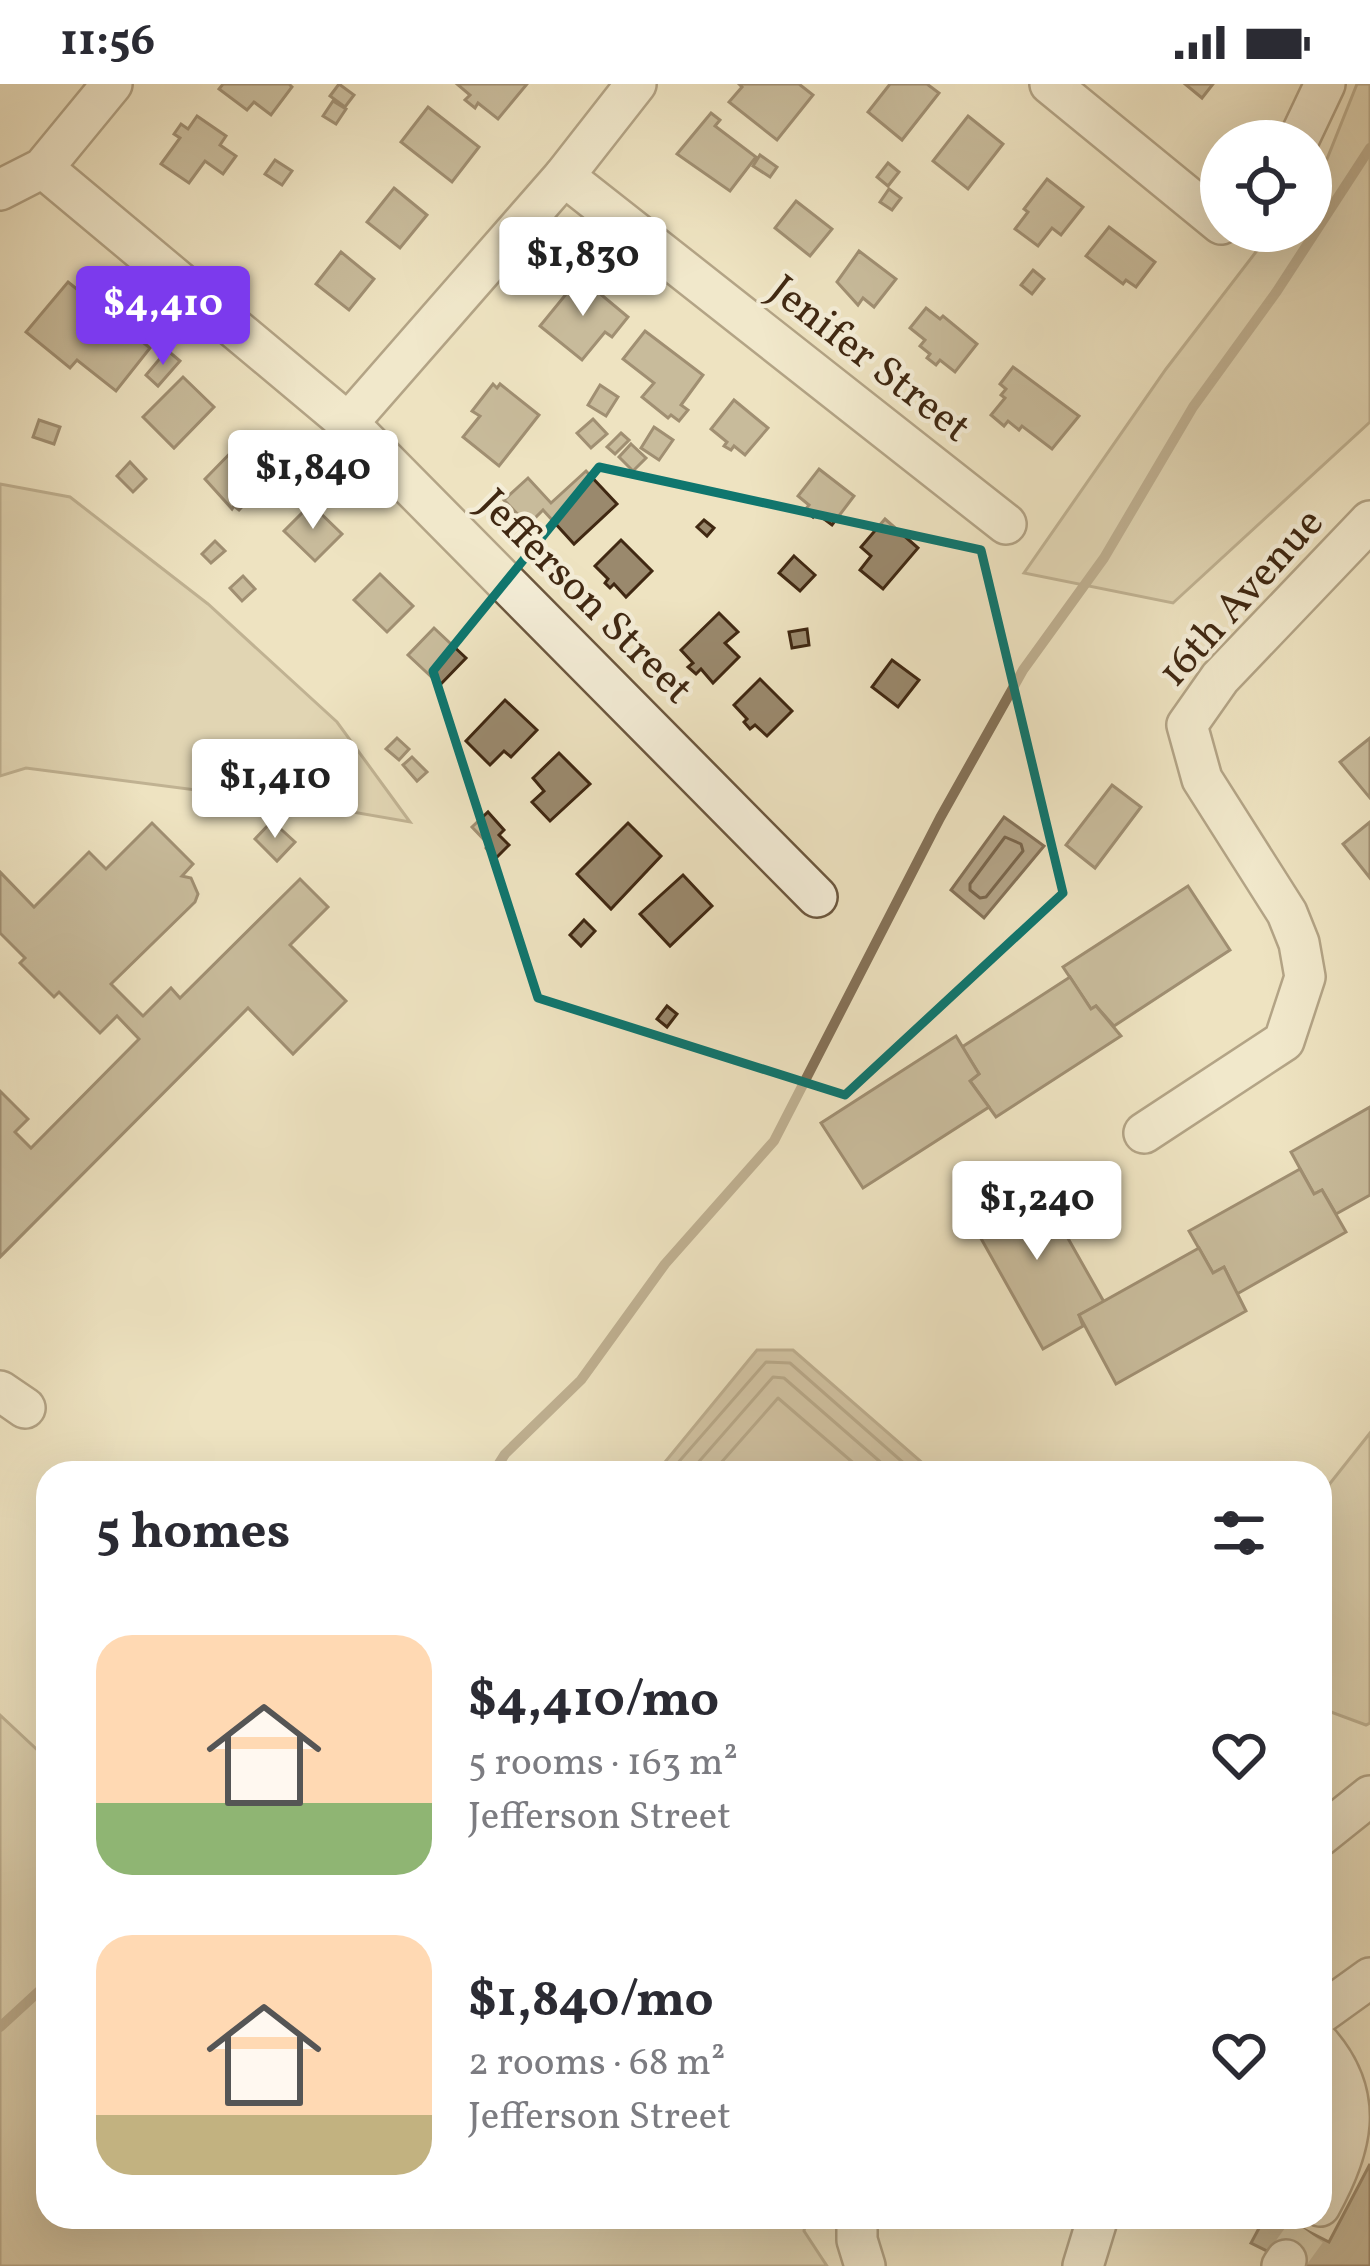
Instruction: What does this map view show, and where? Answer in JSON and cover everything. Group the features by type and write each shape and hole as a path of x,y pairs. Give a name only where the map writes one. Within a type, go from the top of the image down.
{"street":[{"path":"0,190 43,168 112,84"},
{"path":"348,423 564,176 636,84"},
{"path":"1050,84 1200,206"},
{"path":"1308,120 1325,84"},
{"name":"Jefferson Street","path":"43,168 348,423 817,897"},
{"name":"Jenifer Street","path":"564,176 1006,524"},
{"name":"16th Avenue","path":"1144,1133 1284,1041 1305,977 1287,913 1202,779 1186,724 1220,678 1370,521"},
{"path":"1332,1826 1370,1796"},
{"path":"1332,2005 1370,1978"},
{"path":"1332,2058 1345,2086 1350,2126 1342,2166 1332,2184"},
{"path":"856,2229 865,2266"},
{"path":"1083,2266 1094,2229"}],"highlighted area":[{"path":"599,467 981,550 1063,893 845,1095 538,998 433,671"}],"shaded area":[{"path":"1357,84 1370,84 1370,422 1173,603 1024,573 1166,369 1256,252 1332,252 1332,146"},
{"path":"0,484 70,497 208,604 337,722 410,822 26,768 0,776"},
{"path":"1370,1433 1370,1723 1366,1725 1332,1712 1332,1481"},
{"path":"0,1715 36,1749 36,2229 804,2229 827,2266 0,2266"}],"water":[{"path":"1004,817 1044,846 984,918 951,890"},
{"path":"757,1350 793,1350 920,1461 666,1461"}],"building":[{"path":"223,84 292,87 271,115 254,102 247,110 219,89"},
{"path":"339,84 354,95 345,107 330,96"},
{"path":"457,84 527,84 498,119 478,103 475,108 465,100 470,95"},
{"path":"739,84 799,84 813,95 777,140 729,102 742,87"},
{"path":"890,84 927,84 939,93 902,140 868,112"},
{"path":"1185,84 1213,84 1202,98"},
{"path":"333,101 346,109 336,124 323,116"},
{"path":"428,107 479,147 452,182 401,142"},
{"path":"711,113 720,120 715,126 756,157 730,191 677,154"},
{"path":"197,116 226,136 220,145 236,156 223,174 205,161 189,183 161,164 180,138 174,134 181,124 188,129"},
{"path":"968,116 1003,144 968,189 933,161"},
{"path":"760,155 777,167 770,177 753,166"},
{"path":"275,160 292,171 282,185 265,174"},
{"path":"888,163 899,172 888,186 877,177"},
{"path":"1047,179 1083,207 1061,235 1052,228 1038,246 1015,229"},
{"path":"394,188 427,215 400,248 367,222"},
{"path":"889,189 901,198 892,210 880,202"},
{"path":"796,201 832,229 810,256 775,228"},
{"path":"1109,227 1155,262 1136,287 1126,280 1123,284 1086,256"},
{"path":"859,251 896,279 874,307 863,298 858,305 837,282"},
{"path":"341,252 374,279 349,310 316,284"},
{"path":"1033,270 1044,279 1032,294 1021,285"},
{"path":"580,277 628,317 612,337 605,332 582,360 540,326"},
{"path":"68,282 150,348 116,391 77,360 70,368 26,332"},
{"path":"926,308 977,344 955,372 940,360 936,365 927,358 930,354 920,346 925,340 910,328"},
{"path":"645,331 703,375 681,405 688,410 679,421 642,397 654,383 623,359"},
{"path":"167,350 180,361 158,386 146,375"},
{"path":"1013,367 1079,416 1052,449 1022,426 1019,430 1008,421 1004,426 991,415 1005,398 1001,395 1006,389 1000,384"},
{"path":"183,377 214,407 174,448 143,417"},
{"path":"493,384 497,388 500,384 539,415 499,466 463,437 480,416 472,411"},
{"path":"600,385 618,397 606,416 588,405"},
{"path":"734,400 768,428 745,455 734,446 731,450 724,446 727,442 711,429"},
{"path":"593,419 607,434 591,448 577,433"},
{"path":"39,420 60,427 54,444 33,437"},
{"path":"654,427 673,440 659,460 641,448"},
{"path":"621,433 629,440 615,454 607,447"},
{"path":"244,439 277,469 239,510 232,509 205,479"},
{"path":"631,444 646,458 633,471 619,457"},
{"path":"130,462 146,479 133,492 117,476"},
{"path":"819,469 854,496 832,525 816,513 813,517 805,510 809,505 798,496"},
{"path":"586,471 617,504 574,544 543,510 528,525 504,500 528,478 551,503"},
{"path":"311,504 342,534 315,561 284,531"},
{"path":"885,519 918,548 883,589 860,570 871,556 861,547"},
{"path":"704,520 714,528 707,536 697,527"},
{"path":"621,540 652,571 626,597 614,584 610,588 605,583 608,579 595,566"},
{"path":"215,541 225,551 211,563 202,554"},
{"path":"794,556 815,575 800,591 779,573"},
{"path":"380,574 413,606 387,632 354,600"},
{"path":"243,576 255,589 242,601 230,588"},
{"path":"719,613 738,632 725,643 739,657 713,683 701,669 696,674 688,667 693,663 681,650"},
{"path":"434,628 466,658 440,685 408,655"},
{"path":"807,629 809,645 792,648 789,632"},
{"path":"892,660 919,680 898,707 872,687"},
{"path":"760,679 792,711 767,736 755,725 750,729 734,705"},
{"path":"505,700 537,730 511,757 504,751 490,765 466,741"},
{"path":"397,738 409,749 399,760 386,749"},
{"path":"1370,738 1370,798 1340,762"},
{"path":"559,753 590,784 550,821 532,802 544,791 533,778"},
{"path":"412,757 427,772 417,781 403,765"},
{"path":"1112,785 1141,807 1095,868 1066,845"},
{"path":"488,812 504,830 499,835 509,845 495,859 472,827"},
{"path":"272,821 295,842 277,861 255,839"},
{"path":"1370,822 1370,878 1343,844"},
{"path":"152,823 193,864 182,876 191,878 198,894 111,984 143,1016 171,988 180,998 300,879 328,907 290,945 346,1001 293,1054 248,1008 0,1257 0,1091 28,1119 15,1132 31,1148 139,1039 117,1016 100,1033 59,992 54,997 20,963 25,958 0,933 0,872 34,907 89,852 106,869"},
{"path":"628,823 661,856 611,909 577,874"},
{"path":"683,875 712,906 670,946 640,914"},
{"path":"1188,886 1230,950 1114,1026 1096,1006 1091,1009 1063,967"},
{"path":"584,920 595,931 581,946 570,935"},
{"path":"1070,977 1091,1009 1096,1006 1121,1036 996,1117 970,1081 979,1074 962,1047"},
{"path":"667,1006 677,1014 667,1027 657,1019"},
{"path":"956,1036 979,1074 970,1081 989,1107 863,1188 821,1123"},
{"path":"1370,1107 1370,1195 1336,1214 1322,1190 1314,1194 1291,1152"},
{"path":"1300,1169 1314,1194 1322,1190 1346,1232 1237,1294 1224,1267 1213,1273 1189,1231"},
{"path":"1035,1180 1104,1302 1079,1315 1083,1326 1043,1349 969,1217"},
{"path":"1199,1248 1213,1273 1224,1267 1246,1311 1116,1384 1079,1315"},
{"path":"1370,2164 1370,2266 1297,2266 1251,2243 1259,2229 1304,2229 1329,2242"}],"waterway":[{"path":"501,1461 581,1380 665,1264 774,1141 940,818 1023,670 1104,558 1193,407 1277,291 1370,148"},
{"path":"0,2027 36,1994"}],"tunnel":[{"path":"1286,2260 1307,2231"}]}
